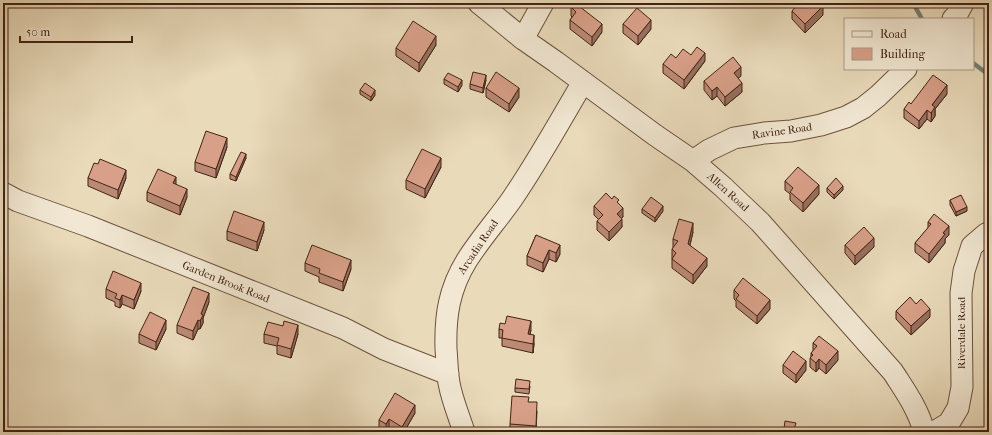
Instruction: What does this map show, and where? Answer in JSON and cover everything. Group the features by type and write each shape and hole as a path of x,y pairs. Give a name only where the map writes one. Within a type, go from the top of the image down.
{"street":[{"name":"Allen Road","path":"479,3 523,39 655,135 693,160 760,222 893,372 920,418 924,432"},
{"path":"523,39 543,3"},
{"path":"954,18 963,3"},
{"name":"Ravine Road","path":"693,160 709,150 734,138 764,133 791,131 821,125 846,117 863,108 905,70"},
{"name":"Arcadia Road","path":"464,432 449,383 447,360 447,310 457,280 467,260 512,200 536,163 583,82"},
{"name":"Garden Brook Road","path":"3,193 18,201 88,226 343,328 384,349 448,374"},
{"name":"Riverdale Road","path":"934,432 949,423 958,408 962,387 961,292 964,271 972,246 989,233"}],"building":[{"path":"574,3 602,24 592,37 570,20 576,12 571,7"},
{"path":"799,3 820,3 823,6 805,24 792,11"},
{"path":"637,8 651,20 638,36 623,24"},
{"path":"413,21 436,36 419,63 396,48"},
{"path":"697,47 705,53 684,80 663,64 671,54 676,58 683,49 691,55"},
{"path":"733,57 741,67 734,73 742,83 725,97 717,87 712,91 704,81"},
{"path":"473,72 486,75 483,88 470,84"},
{"path":"496,72 519,88 509,104 486,88"},
{"path":"448,73 462,80 458,87 444,79"},
{"path":"933,75 947,85 932,105 935,107 931,113 927,110 919,121 904,109 909,102 911,104"},
{"path":"365,83 375,90 371,97 360,90"},
{"path":"206,131 227,138 216,169 195,162"},
{"path":"422,149 441,158 425,189 406,180"},
{"path":"241,152 246,154 236,177 230,174"},
{"path":"100,159 126,170 118,190 88,178 94,163 98,164"},
{"path":"798,167 819,185 803,203 790,192 793,188 785,181"},
{"path":"158,169 176,177 173,183 187,189 180,206 147,192"},
{"path":"836,178 843,186 834,195 827,188"},
{"path":"606,193 612,199 614,196 619,200 617,202 623,208 617,214 622,219 609,232 597,221 603,215 594,206"},
{"path":"961,195 967,207 956,212 950,200"},
{"path":"651,197 663,206 655,218 642,209"},
{"path":"234,211 264,222 257,242 227,231"},
{"path":"934,214 949,226 943,233 945,234 929,254 915,243 931,224 928,222"},
{"path":"679,219 693,223 688,244 707,258 693,275 672,259 676,253 672,249 678,241 673,239"},
{"path":"864,227 874,238 855,256 845,245"},
{"path":"536,235 560,245 556,253 549,250 543,263 527,256"},
{"path":"312,245 351,260 343,282 319,273 320,269 305,263"},
{"path":"113,271 141,283 134,300 122,295 120,300 115,298 117,294 106,289"},
{"path":"743,278 770,300 757,316 736,299 739,295 734,290"},
{"path":"193,287 209,293 201,314 203,315 200,321 198,320 193,331 177,325"},
{"path":"910,297 916,304 921,299 930,309 911,326 896,311"},
{"path":"150,312 166,320 156,342 139,334"},
{"path":"507,316 531,321 528,334 534,335 533,344 502,338 503,330 499,329 500,323 505,324"},
{"path":"284,321 298,325 291,349 277,345 279,338 264,334 268,322 283,326"},
{"path":"819,336 838,351 826,365 819,359 816,363 810,358 813,355 811,353 817,346 813,343"},
{"path":"793,351 806,361 796,375 783,365"},
{"path":"516,379 530,381 529,389 515,388"},
{"path":"395,393 415,405 402,427 389,419 386,424 379,420"},
{"path":"512,396 529,397 528,402 537,402 536,426 510,424"},
{"path":"785,421 796,423 794,430 784,429"}],"waterway":[{"path":"913,3 921,18"},
{"path":"974,64 989,75"}]}
